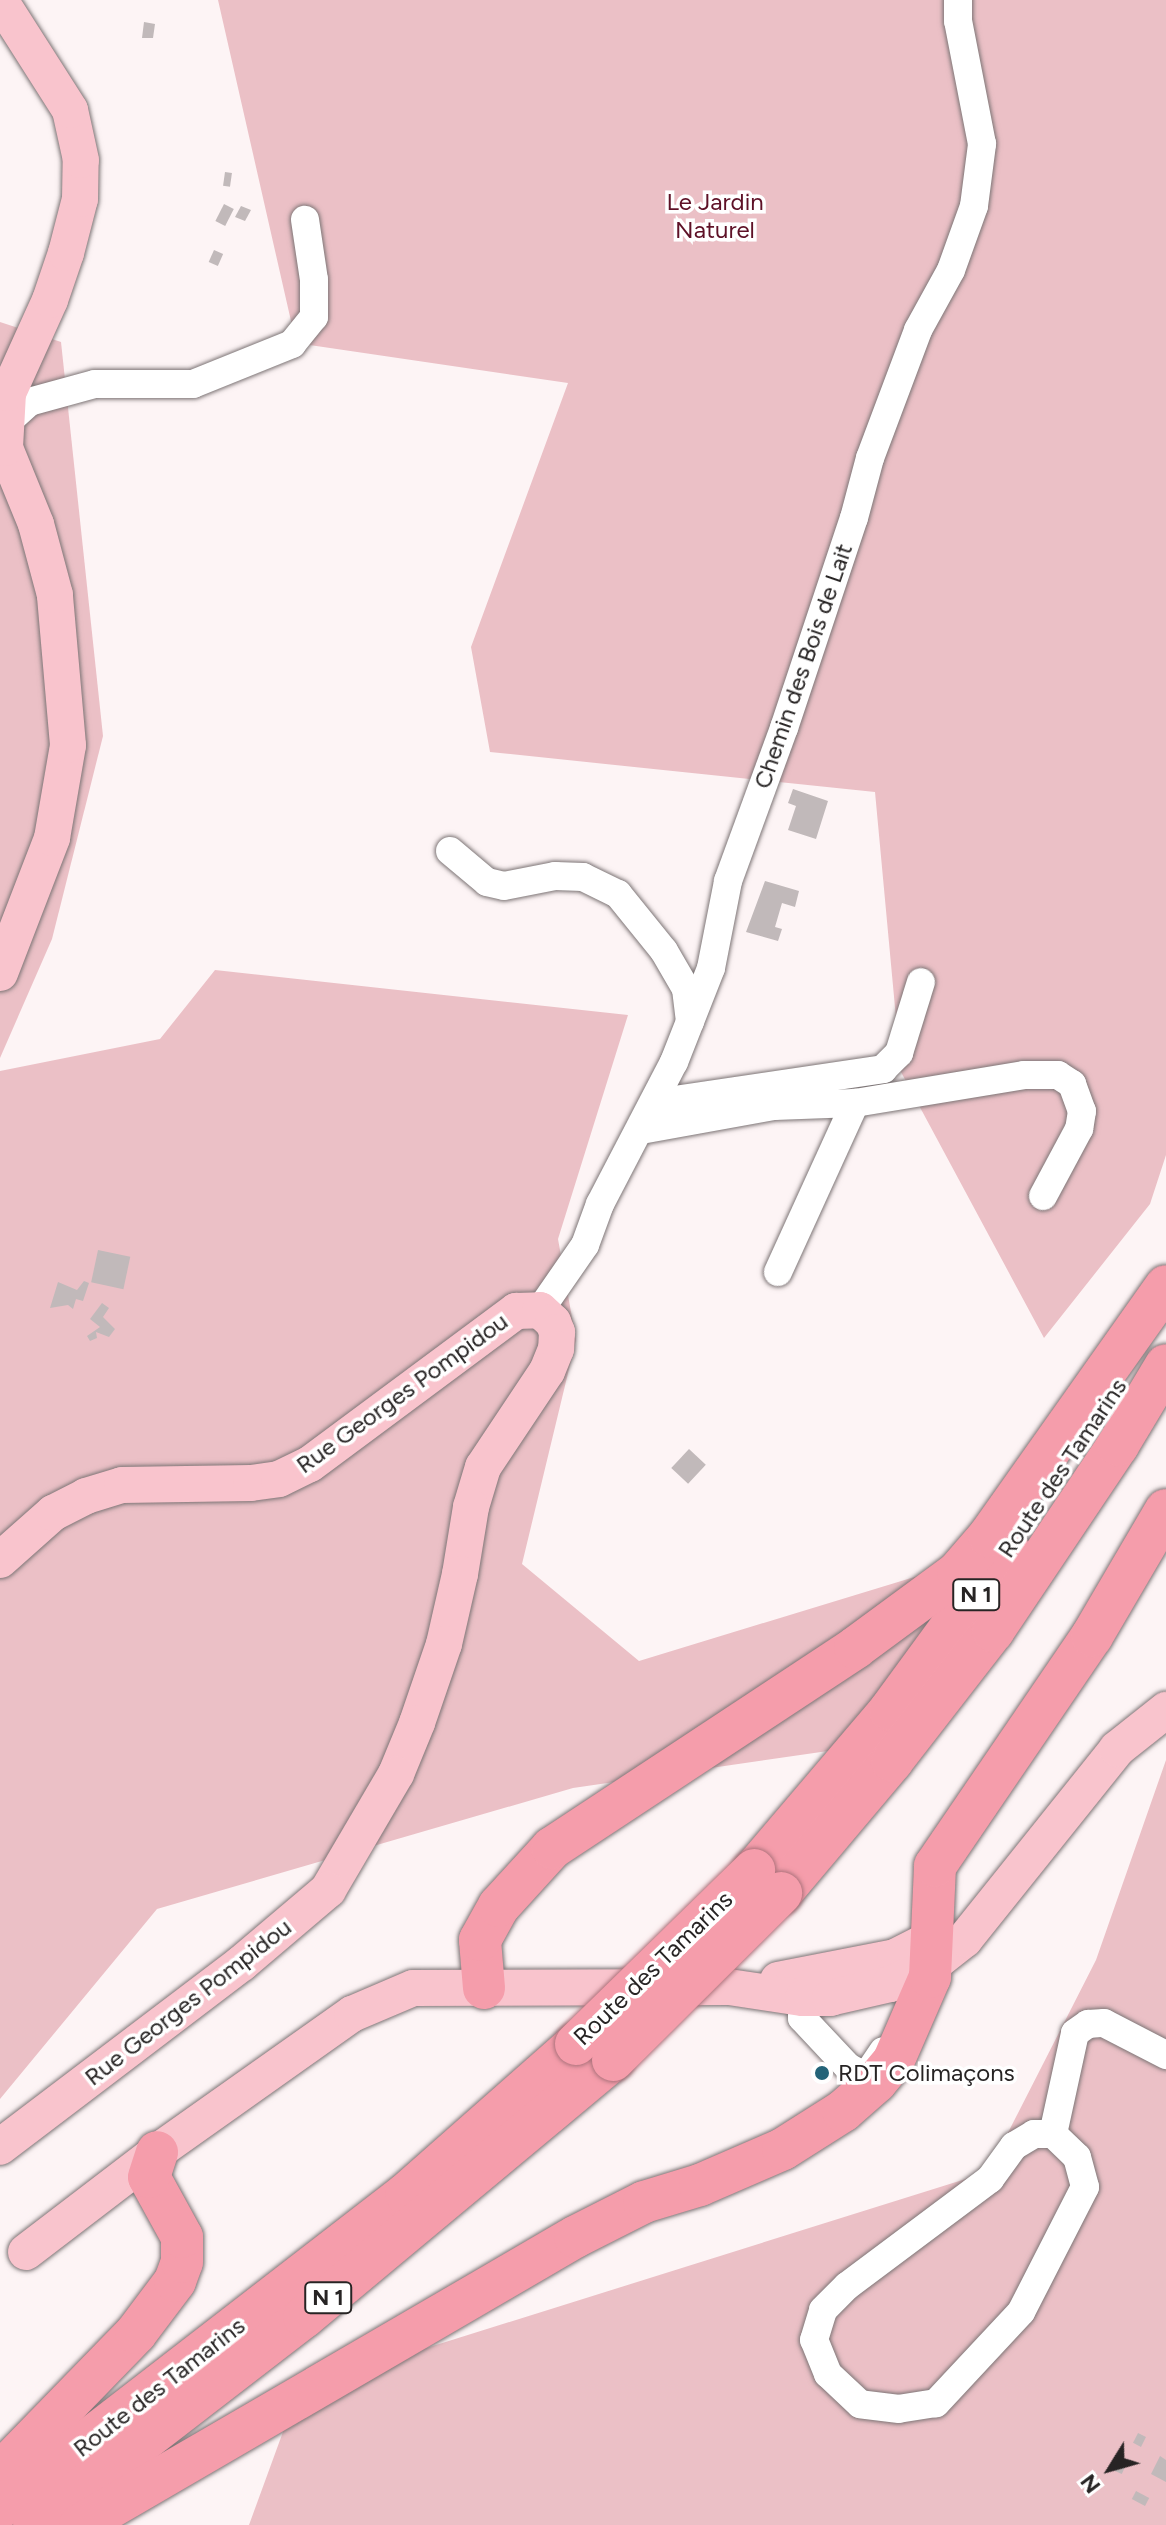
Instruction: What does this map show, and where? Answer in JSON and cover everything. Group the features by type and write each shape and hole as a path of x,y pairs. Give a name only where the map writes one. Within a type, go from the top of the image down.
{"highway":[{"path":"484,1988 480,1940 499,1906 552,1848 855,1648 958,1572 989,1536 1166,1286"},
{"name":"Route des Tamarins","path":"768,1882 980,1590 1126,1371 1166,1297"},
{"name":"Route des Tamarins","path":"34,2525 327,2298 594,2052 892,1761 993,1631 1118,1445 1166,1365"},
{"path":"80,2525 575,2237 644,2202 747,2167 827,2122 876,2082 893,2062 915,2016 932,1952 935,1866 986,1786 1092,1636 1166,1510"},
{"name":"Route des Tamarins","path":"0,2508 594,2052"},
{"path":"0,2473 136,2333 175,2281 182,2262 182,2237 153,2165"}],"main road":[{"path":"0,0 70,110 81,160 80,199 66,253 50,300 8,393 5,448 36,524 55,595 68,745 52,838 0,973"},
{"name":"Rue Georges Pompidou","path":"0,1560 53,1513 86,1496 122,1485 251,1483 279,1479 310,1464 516,1311 540,1310 553,1322 556,1349 547,1371 483,1467 471,1507 444,1644 417,1723 396,1774 328,1890 242,1963 0,2147"},
{"path":"729,1987 803,1998 830,1998 890,1984 932,1952 1010,1880 1117,1749 1166,1710"},
{"path":"13,2256 153,2165 352,2014 413,1988 729,1987 932,1952"}],"street":[{"name":"Chemin des Bois de Lait","path":"540,1310 585,1245 600,1204 641,1130 690,1022 711,968 728,881 784,728 854,518 870,458 918,330 951,270 974,206 982,144 958,21 958,0"},
{"path":"6,423 29,402 95,384 193,384 292,344 314,317 314,280 305,220"},
{"path":"450,851 487,882 504,886 555,876 583,877 618,894 643,922 686,989 690,1022"},
{"path":"654,1103 883,1069 899,1053 921,982"},
{"path":"641,1130 774,1106 855,1103 1024,1075 1058,1075 1072,1084 1082,1111 1079,1129 1043,1196"},
{"path":"778,1272 855,1103"},
{"path":"828,1972 807,1987 802,2018 848,2067 859,2073 869,2072 893,2032 915,2016"},
{"path":"1053,2134 1075,2033 1088,2024 1104,2023 1166,2055"},
{"path":"1034,2134 1053,2134 1077,2157 1085,2187 1021,2312 936,2403 899,2409 860,2404 828,2374 814,2340 823,2310 847,2286 990,2179 1014,2146 1034,2134"}],"green space":[{"name":"Le Jardin Naturel","path":"218,0 1166,0 1166,1155 1150,1204 1044,1338 901,1072 875,792 490,752 471,647 568,383 296,343"},
{"path":"0,322 61,342 103,736 52,939 0,1058"},
{"path":"215,970 628,1015 558,1239 576,1340 522,1564 639,1661 957,1564 932,1736 573,1788 157,1909 0,2099 0,1071 160,1039"},
{"path":"1166,1760 1166,2525 249,2525 299,2388 988,2172 1096,1960"}],"building":[{"path":"144,22 155,24 153,38 142,38"},
{"path":"225,172 232,173 230,187 223,186"},
{"path":"224,204 234,209 225,226 215,221"},
{"path":"241,206 251,210 245,221 235,217"},
{"path":"214,250 223,254 218,266 209,262"},
{"path":"793,789 828,801 816,839 788,830 796,806 788,803"},
{"path":"765,881 799,891 795,907 782,903 775,927 782,929 778,941 746,932"},
{"path":"98,1250 130,1257 123,1289 91,1282"},
{"path":"84,1281 89,1283 83,1301 76,1299 73,1309 68,1305 50,1308 58,1282 77,1290"},
{"path":"102,1303 109,1308 103,1317 115,1329 109,1337 96,1332 97,1338 90,1341 87,1336 100,1327 90,1319"},
{"path":"689,1449 706,1465 688,1484 671,1468"},
{"path":"1138,2433 1146,2437 1141,2447 1133,2443"},
{"path":"1160,2456 1166,2460 1166,2482 1151,2474"},
{"path":"1118,2458 1127,2462 1122,2474 1113,2470"},
{"path":"1136,2491 1149,2498 1145,2506 1132,2499"}],"place":[{"name":"RDT Colimaçons","path":"822,2073"}]}
